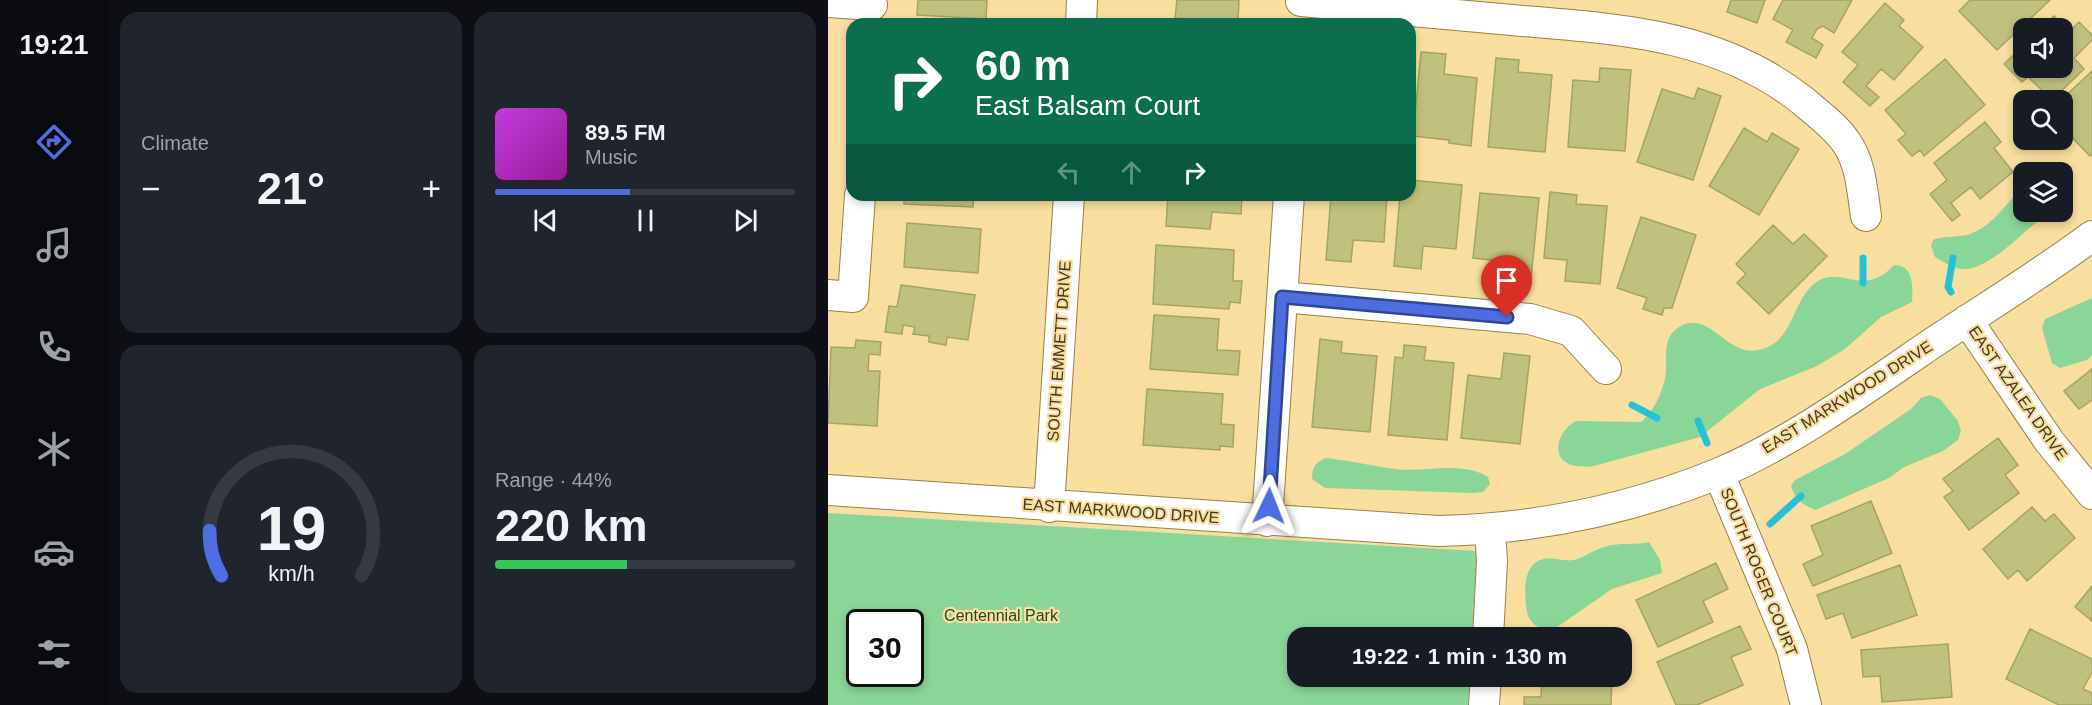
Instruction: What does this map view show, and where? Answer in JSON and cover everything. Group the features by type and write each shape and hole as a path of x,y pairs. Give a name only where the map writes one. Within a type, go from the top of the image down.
{"street":[{"path":"1081,18 1082,0"},
{"path":"828,2 872,10"},
{"path":"1301,8 1635,31 1690,43 1740,61 1782,84 1821,116 1846,141 1859,167 1866,216"},
{"path":"840,296 859,201"},
{"name":"SOUTH EMMETT DRIVE","path":"1049,507 1069,201"},
{"path":"1267,521 1289,201"},
{"name":"EAST MARKWOOD DRIVE","path":"828,490 1049,507 1438,531 1490,530 1605,511 1719,474 1792,435 2092,236"},
{"path":"1282,297 1530,319 1571,331 1606,369"},
{"name":"EAST AZALEA DRIVE","path":"1967,320 2049,441 2092,494"},
{"name":"SOUTH ROGER COURT","path":"1719,474 1792,650 1806,705"},
{"path":"1489,627 1492,561 1490,530"},
{"path":"1485,705 1486,687"}],"green space":[{"path":"2013,198 2013,222 2037,222 1996,256 1972,268 1961,269 1935,257 1931,246 1933,240 1970,234 1993,220"},
{"path":"1894,265 1901,266 1909,273 1912,284 1912,302 1881,317 1845,349 1817,366 1760,389 1700,437 1590,467 1571,465 1560,455 1558,449 1561,436 1576,421 1641,422 1645,418 1656,403 1665,379 1667,343 1674,331 1681,326 1691,323 1701,324 1737,347 1758,350 1770,346 1779,339 1802,298 1818,281 1827,277 1863,281 1873,279 1883,275"},
{"path":"2092,298 2092,355 2087,360 2060,368 2052,363 2042,328 2045,319"},
{"path":"1930,395 1940,399 1958,421 1961,431 1958,440 1943,451 1904,467 1889,478 1815,510 1797,498 1791,486 1795,480 1845,454 1911,409 1921,398"},
{"path":"1325,458 1406,470 1466,469 1488,477 1490,484 1483,492 1473,493 1325,488 1312,479 1315,466"},
{"name":"Centennial Park","path":"828,513 1477,551 1473,627 1287,627 1287,687 1469,687 1468,705 828,705"},
{"path":"1649,542 1660,560 1662,573 1612,589 1557,627 1538,627 1532,622 1527,612 1525,589 1528,573 1537,562 1544,559 1573,560 1606,546"}],"building":[{"path":"918,0 987,0 986,18 917,15"},
{"path":"1177,0 1239,0 1238,18 1175,18"},
{"path":"1731,0 1765,0 1757,23 1727,12"},
{"path":"1783,0 1852,0 1834,33 1823,26 1817,29 1812,38 1823,45 1816,58 1786,42 1793,30 1773,19"},
{"path":"1970,0 2050,0 2031,18 2013,18 2013,35 1997,50 1959,11"},
{"path":"1885,3 1904,20 1899,26 1923,47 1894,80 1881,69 1866,86 1879,97 1870,106 1843,82 1858,65 1842,52"},
{"path":"2079,22 2092,35 2092,40 2074,58 2084,69 2062,90 2042,90 2029,78 2073,78 2073,28"},
{"path":"1421,52 1446,54 1444,74 1477,78 1471,146 1449,143 1449,140 1416,136 1416,104"},
{"path":"2013,55 2013,73 2004,64"},
{"path":"1496,58 1519,60 1518,72 1552,75 1545,152 1488,147"},
{"path":"1945,59 1985,105 1924,156 1920,150 1912,156 1898,140 1906,134 1885,110"},
{"path":"1600,68 1631,70 1625,151 1568,147 1573,80 1599,82"},
{"path":"2092,71 2092,155 2090,156 2073,138 2072,90"},
{"path":"1698,88 1721,96 1693,180 1637,162 1662,89 1694,99"},
{"path":"1985,122 2001,142 1994,148 2013,172 1980,199 1971,187 1951,203 1960,215 1952,221 1930,194 1947,180 1934,163"},
{"path":"1744,128 1767,142 1772,133 1799,149 1759,215 1709,186"},
{"path":"1416,181 1462,185 1456,249 1423,246 1421,269 1394,266 1399,201 1416,201"},
{"path":"1550,192 1577,195 1576,204 1607,206 1600,284 1565,281 1567,260 1544,258"},
{"path":"1480,193 1539,198 1531,279 1497,276 1499,261 1473,258"},
{"path":"904,201 974,201 973,207 904,204"},
{"path":"1168,201 1242,201 1241,214 1212,212 1210,229 1166,226"},
{"path":"1331,201 1387,201 1384,242 1353,240 1351,262 1326,260"},
{"path":"1641,217 1696,235 1672,308 1664,308 1662,315 1643,309 1647,298 1617,288"},
{"path":"907,223 981,229 978,273 904,267"},
{"path":"1773,225 1793,244 1804,234 1827,256 1769,314 1737,283 1746,274 1736,264"},
{"path":"1156,245 1234,250 1233,281 1242,281 1240,303 1230,302 1229,309 1153,304"},
{"path":"901,285 975,295 968,340 947,337 946,345 929,342 929,336 913,334 915,327 903,325 902,334 885,332 889,306 897,307"},
{"path":"1154,315 1219,319 1217,350 1240,351 1238,375 1150,369"},
{"path":"1320,339 1342,342 1341,353 1377,356 1370,432 1312,427"},
{"path":"856,340 881,342 880,355 869,354 868,371 880,371 877,426 828,423 831,347 855,348"},
{"path":"1404,345 1426,347 1424,360 1454,363 1447,440 1388,435 1395,357 1403,358"},
{"path":"1504,353 1530,356 1520,444 1461,438 1468,375 1501,379"},
{"path":"2092,369 2092,400 2079,409 2064,391"},
{"path":"1147,389 1223,394 1221,424 1234,425 1233,447 1220,446 1220,450 1143,445"},
{"path":"1998,438 2018,465 2005,475 2019,493 1969,530 1944,497 1953,491 1943,479"},
{"path":"1871,501 1892,553 1813,586 1803,564 1823,555 1811,526"},
{"path":"2032,507 2045,521 2054,514 2075,538 2027,581 2018,570 2008,579 1983,549"},
{"path":"1716,563 1728,589 1703,601 1713,622 1658,647 1636,600"},
{"path":"1900,565 1917,615 1852,638 1843,613 1826,619 1817,595"},
{"path":"2092,586 2092,621 2075,607"},
{"path":"1740,626 1751,649 1731,657 1743,685 1697,705 1676,705 1657,662"},
{"path":"2030,629 2092,659 2092,672 2083,689 2092,693 2092,705 2059,705 2006,679"},
{"path":"1948,644 1952,697 1882,702 1880,676 1863,677 1861,650"},
{"path":"1541,687 1612,687 1611,705 1524,705 1524,697 1541,697"}],"waterway":[{"path":"1863,258 1863,283"},
{"path":"1951,292 1948,287 1953,258"},
{"path":"1632,405 1657,418"},
{"path":"1698,421 1707,443"},
{"path":"1770,524 1801,496"}],"route":[{"path":"1269,506 1282,297 1507,317"}]}
